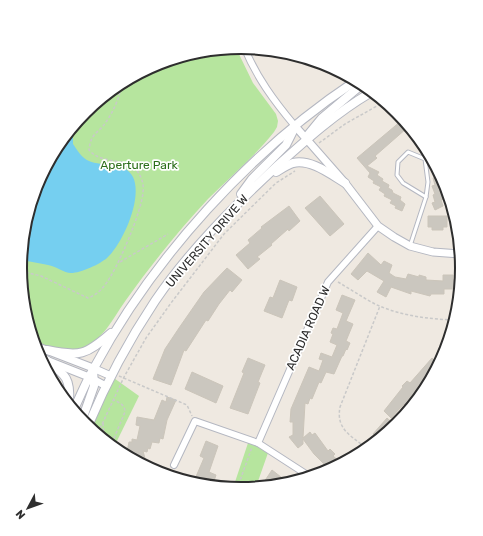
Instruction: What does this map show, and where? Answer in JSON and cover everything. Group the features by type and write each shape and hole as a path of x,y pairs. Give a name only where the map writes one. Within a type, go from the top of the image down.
{"main road":[{"name":"UNIVERSITY DRIVE W","path":"93,368 138,296 194,225 222,194 254,162 295,126 325,102 352,84"},
{"path":"307,139 308,133 322,118 358,88"},
{"name":"UNIVERSITY DRIVE W","path":"90,420 111,376 156,301 185,262 217,225 264,178 307,139 367,95"},
{"path":"217,225 252,179 286,144 295,126"},
{"path":"264,178 286,166 293,163 299,163 310,164 320,168 345,183"},
{"path":"47,350 68,354 79,353 97,345 117,329"},
{"path":"49,363 63,373 67,379 69,396"},
{"path":"84,414 93,391 93,368"},
{"path":"76,405 92,379"}],"street":[{"path":"247,54 252,66 263,84 295,126 345,183 378,226 410,246 433,252 456,254"},
{"name":"ACADIA ROAD W","path":"256,442 328,282 378,226"},
{"path":"42,348 111,376"},
{"path":"48,361 106,386"},
{"path":"174,465 195,421 256,442 304,473"}],"lane":[{"path":"410,246 426,197 428,182 425,159 408,152 398,162 397,175 402,183 426,197"}],"path":[{"path":"27,271 53,281 88,298 96,294 106,285 118,263 141,207 144,192 142,180 138,171 130,165 101,159 94,156 89,150 90,141 105,123 120,91"},
{"path":"313,146 324,140 345,124 380,104"},
{"path":"100,429 124,378 146,338 184,286 224,234 276,183 294,172 299,163"},
{"path":"118,263 168,234"},
{"path":"338,282 380,306 410,315 439,320 450,320"},
{"path":"362,445 344,430 338,415 380,306"},
{"path":"124,378 187,405 195,421"},
{"path":"113,440 125,412 125,408 122,404 114,400"},
{"path":"102,423 103,432"},
{"path":"240,482 256,442"}],"green space":[{"name":"Aperture Park","path":"239,54 253,83 276,114 278,121 274,132 259,150 208,199 186,223 145,274 99,337 87,346 71,351 53,349 43,345 38,337 31,310 27,282 27,254 31,226 38,199 49,173 71,137 100,107 134,82 159,70 186,61 214,55"},
{"path":"111,376 139,396 116,442 91,420"},
{"path":"249,440 269,450 258,482 235,482"}],"water":[{"path":"73,135 73,144 84,158 94,163 119,166 129,172 133,177 135,186 133,208 125,231 107,258 80,272 66,272 51,266 27,261 31,226 43,186 63,149"}],"building":[{"path":"399,123 405,130 375,156 377,158 367,166 379,172 377,175 383,179 382,181 389,185 388,188 392,190 393,193 401,197 400,200 405,204 402,211 395,208 396,206 390,203 392,200 384,196 385,194 379,190 381,187 373,183 374,181 368,177 370,173 357,158"},
{"path":"436,177 444,199 441,200 443,206 435,210 432,203 435,202 433,195 435,194 432,186 435,185 433,178"},
{"path":"320,196 344,224 330,236 305,208"},
{"path":"289,206 300,221 271,244 272,245 257,257 260,259 248,269 236,255 250,243 248,240 262,228 261,227"},
{"path":"428,216 447,216 447,227 443,227 443,230 432,230 432,227 428,227"},
{"path":"368,253 381,265 384,261 392,265 389,273 395,277 406,279 408,274 426,277 426,280 443,281 443,275 453,275 453,280 456,280 456,282 455,289 444,289 444,294 431,294 430,296 411,291 411,294 391,287 386,297 377,292 384,281 367,271 358,280 351,274"},
{"path":"227,268 242,280 232,292 230,290 208,321 206,320 186,351 184,350 171,385 153,379 165,349 179,328 204,292"},
{"path":"280,280 297,287 292,301 289,300 282,318 264,311 270,297 273,298"},
{"path":"342,295 355,300 346,321 353,324 346,341 350,343 334,374 326,372 321,383 319,382 312,399 310,398 308,404 305,403 303,438 310,432 312,435 315,433 328,451 330,449 335,454 333,456 337,460 325,465 314,454 303,439 303,444 298,448 289,437 293,435 293,422 290,422 291,409 309,367 319,371 323,360 319,359 321,353 332,357 337,345 330,342 333,334 331,333 333,328 337,329 343,313 336,310"},
{"path":"437,356 412,399 406,406 404,404 391,418 384,411 403,387 402,386 407,381 410,383 432,358 434,360"},
{"path":"248,358 265,365 248,414 230,408 244,373 242,372"},
{"path":"192,372 223,386 216,403 185,389"},
{"path":"167,397 176,400 167,420 163,439 160,438 159,443 152,442 150,449 148,448 147,452 143,451 145,459 127,450 129,442 132,442 132,439 137,440 140,426 136,425 137,417 154,420 162,400 166,402"},
{"path":"387,418 391,422 375,436 373,434"},
{"path":"206,441 218,446 209,472 216,475 214,481 196,477 204,458 200,456"},
{"path":"272,470 282,478 269,481 264,481"}]}
